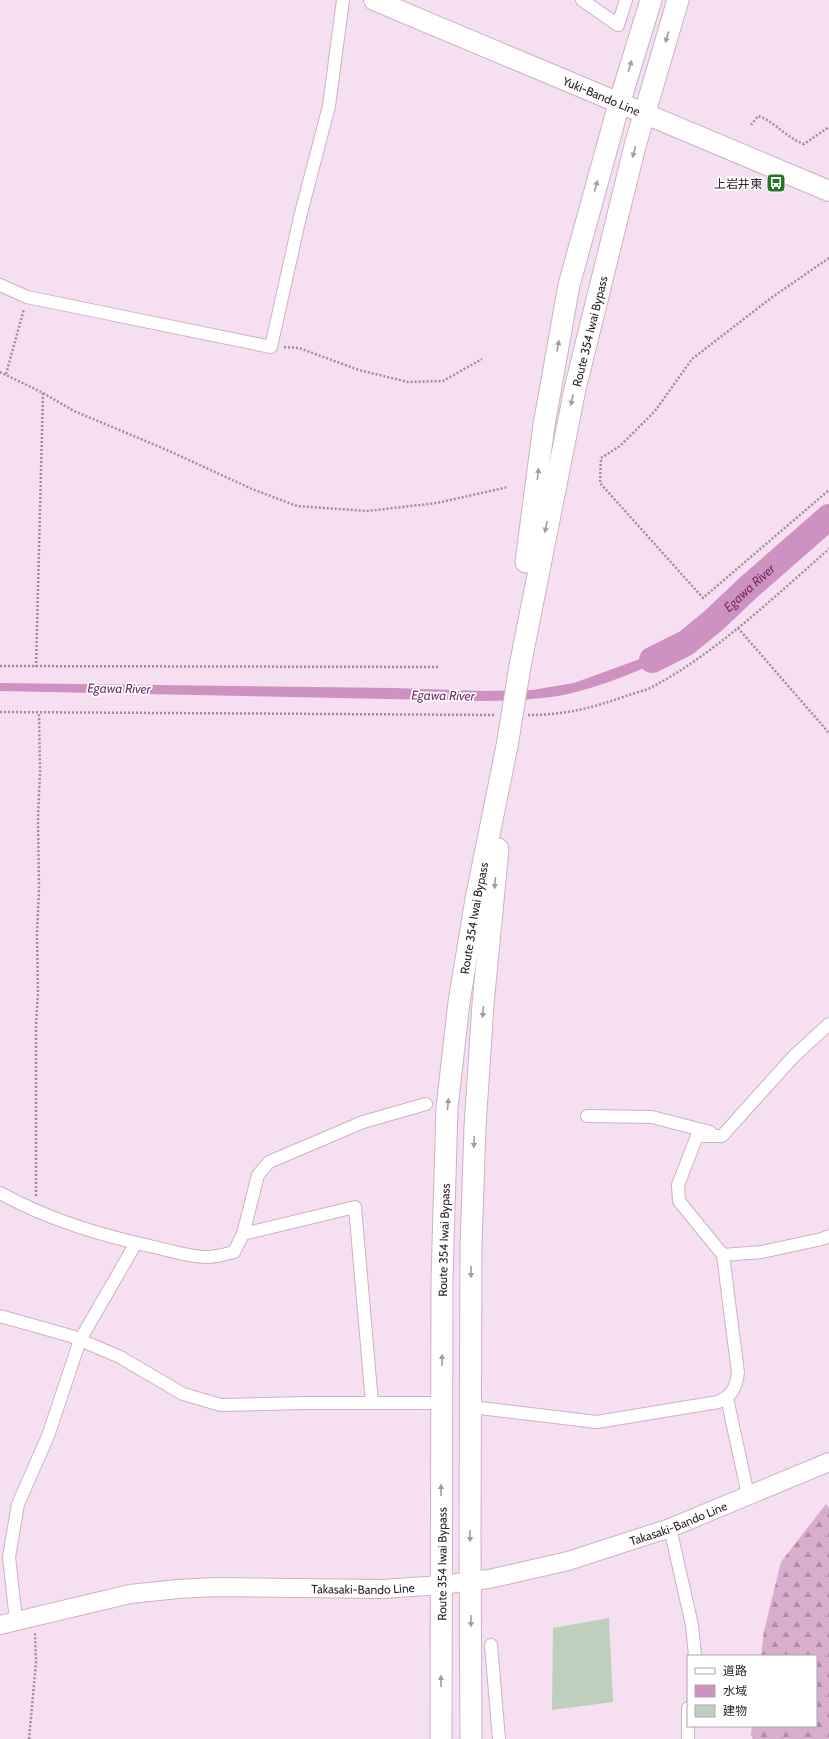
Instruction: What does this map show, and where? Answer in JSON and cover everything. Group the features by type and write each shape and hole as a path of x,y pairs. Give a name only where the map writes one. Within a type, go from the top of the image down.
{"highway":[{"name":"Route 354 Iwai Bypass","path":"520,666 525,576 544,425 569,285 619,104 651,0"},
{"name":"Route 354 Iwai Bypass","path":"441,1739 441,1403 445,1150 451,1064 476,899 507,746 520,666 571,403 611,237 644,114 678,0"},
{"name":"Route 354 Iwai Bypass","path":"471,1739 471,1245 475,1126 483,1004 507,746"}],"main road":[{"name":"Yuki-Bando Line","path":"374,0 829,191"},
{"name":"Takasaki-Bando Line","path":"15,1621 130,1594 178,1589 217,1587 382,1589 470,1582 568,1561 670,1528 829,1462"}],"street":[{"path":"0,285 27,297 271,346 300,217 329,106 343,0"},
{"path":"582,0 618,25 626,0"},
{"path":"470,1407 597,1422 718,1402 727,1398 736,1387 738,1373 722,1255 679,1201 678,1185 697,1136 722,1136 794,1056 829,1024"},
{"path":"0,1193 36,1212 64,1223 136,1243 191,1256 209,1257 234,1252 243,1234 258,1175 269,1162 363,1122 426,1104"},
{"path":"587,1116 652,1117 722,1136"},
{"path":"243,1234 355,1207 372,1403"},
{"path":"722,1255 762,1252 822,1239 829,1236"},
{"path":"15,1621 9,1556 18,1504 48,1436 80,1340 136,1243"},
{"path":"0,1316 80,1340 120,1357 183,1394 221,1405 441,1403"},
{"path":"727,1398 748,1496"},
{"path":"670,1528 692,1625 695,1655"},
{"path":"491,1645 499,1739"},
{"path":"688,1727 688,1739"}],"path":[{"path":"751,125 758,116 768,120 780,131 797,142 804,144 829,127"},
{"path":"829,258 771,298 692,359 655,411 620,446 601,458 600,483 703,598 829,490"},
{"path":"6,374 27,297"},
{"path":"271,346 298,348 359,370 408,382 443,380 482,359"},
{"path":"0,372 43,393 74,411 167,450 252,489 297,506 367,510 437,503 508,486"},
{"path":"36,667 43,393"},
{"path":"525,715 557,715 601,705 651,688 699,657 738,628 829,550"},
{"path":"738,628 829,733"},
{"path":"0,666 438,667"},
{"path":"0,712 502,715"},
{"path":"36,1212 36,1024 38,993 38,817 40,772 39,713"},
{"path":"15,1621 35,1632 36,1663 29,1739"}],"green space":[{"path":"826,1504 829,1508 829,1739 753,1739 751,1735 752,1727 817,1727 817,1655 761,1655 764,1631 781,1562"}],"water":[{"path":"683,639 686,648 632,673 565,695 530,699 484,701 0,691 0,683 394,688 485,691 532,690 574,683 648,656"}],"building":[{"path":"609,1618 613,1702 552,1710 553,1628"}],"waterway":[{"name":"Egawa River","path":"652,660 686,643 713,621 749,587 829,517"}],"place":[{"name":"上岩井東","path":"776,183"}]}
